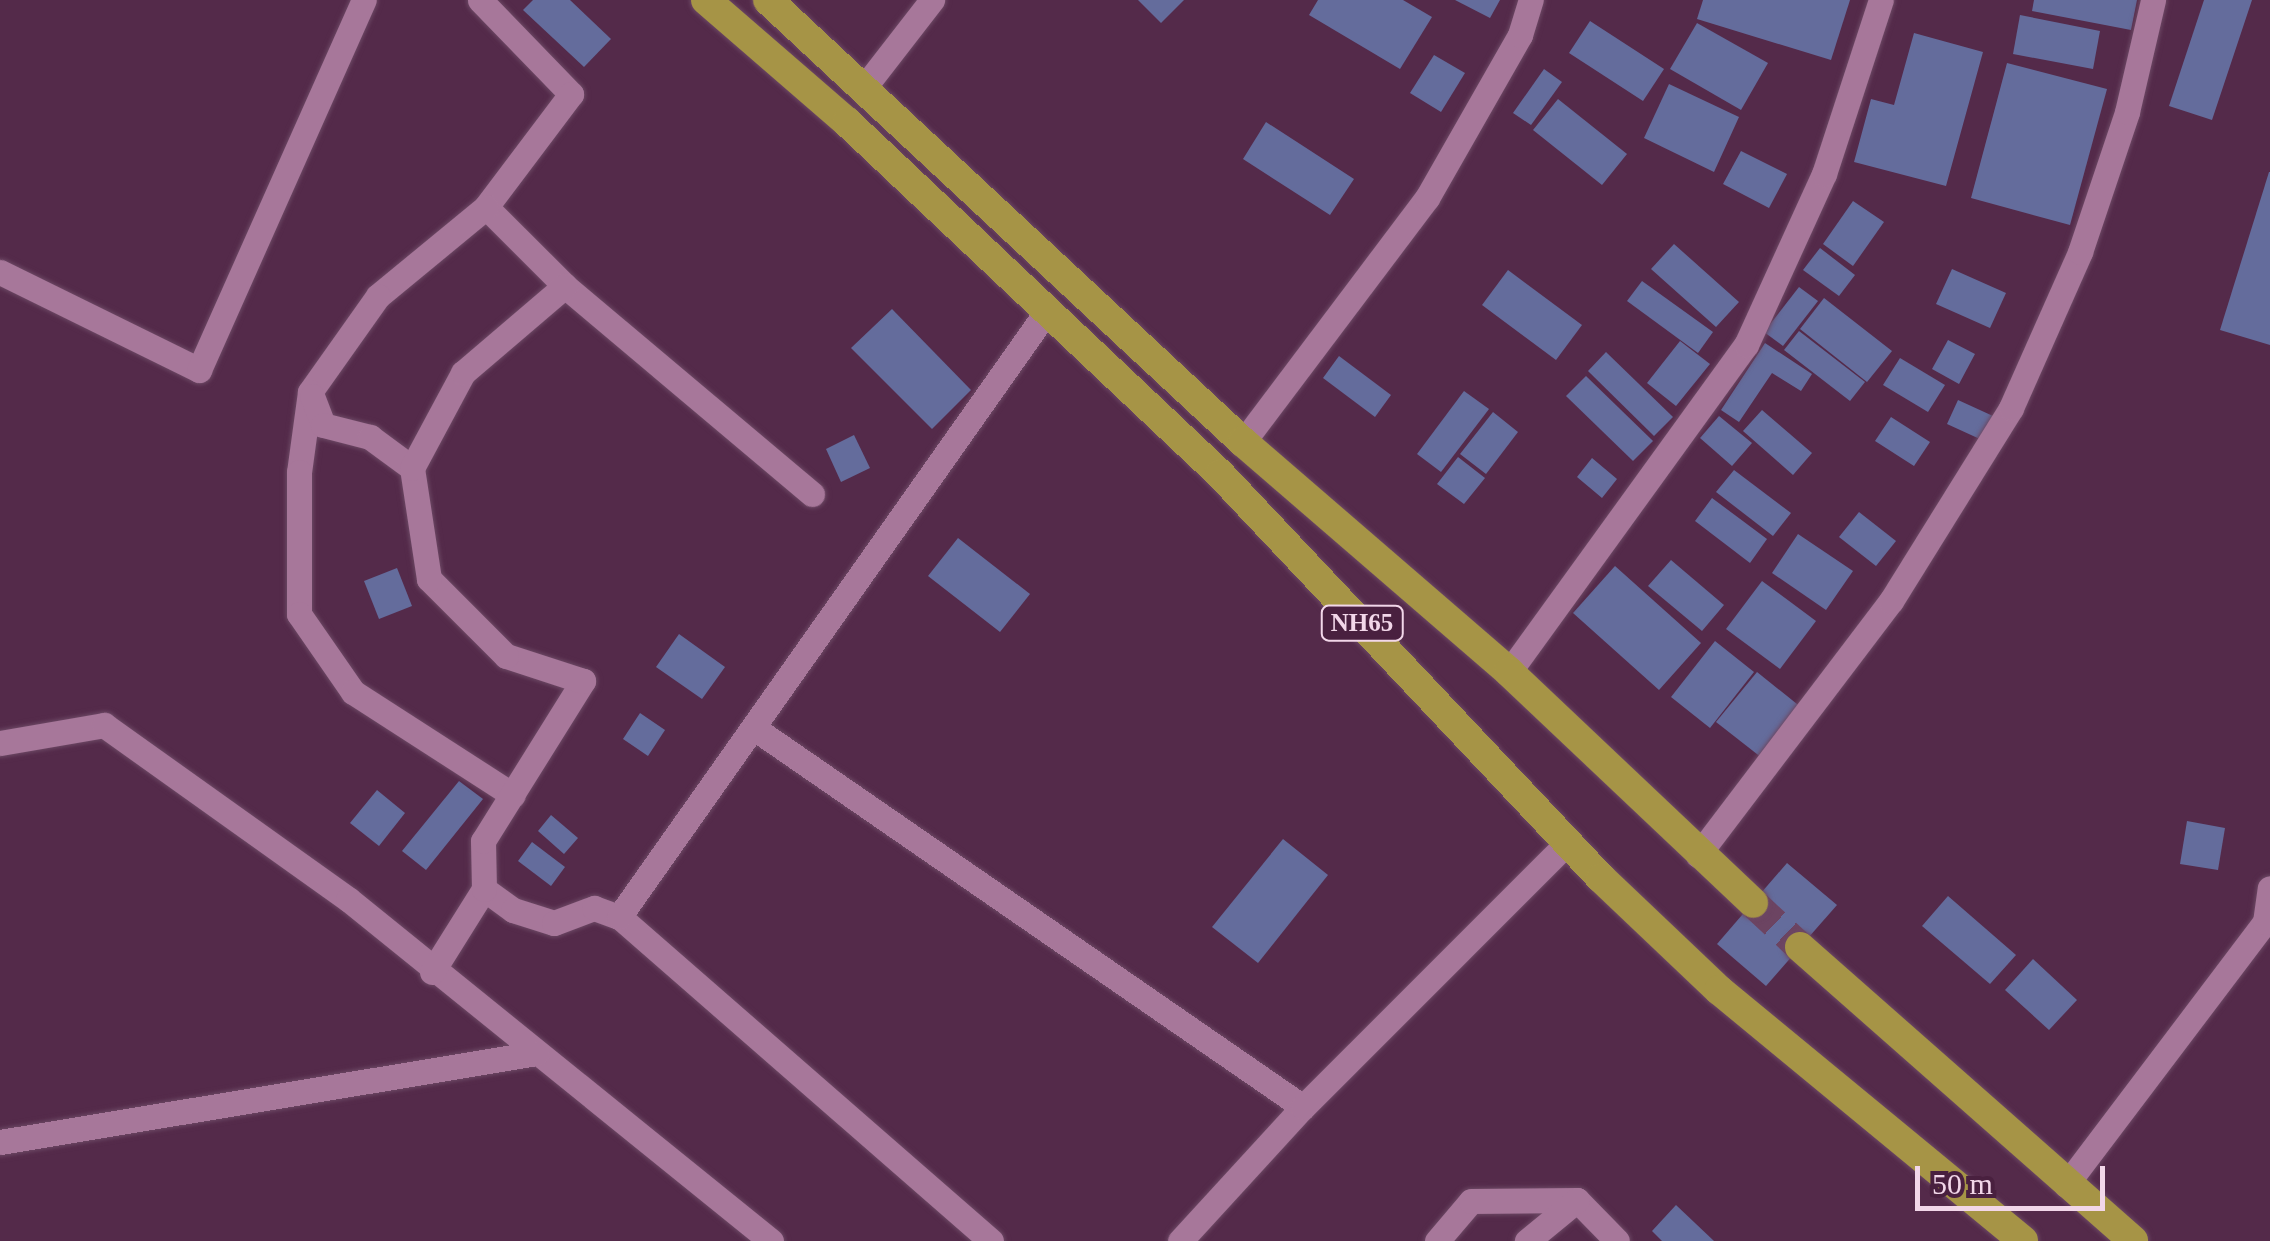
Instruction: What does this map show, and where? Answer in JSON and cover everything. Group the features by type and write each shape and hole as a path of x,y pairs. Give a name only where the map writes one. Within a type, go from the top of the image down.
{"highway":[{"name":"NH65","path":"706,0 1047,310 1220,474 1568,842 1734,1002 2023,1241"},
{"name":"NH65","path":"768,0 866,85 1243,442 1509,672 1753,903"},
{"path":"1800,947 2133,1241"}],"street":[{"path":"0,272 199,370 364,0"},
{"path":"480,0 570,94 486,207 378,296 310,392 299,472 299,614 354,692 512,795"},
{"path":"866,85 932,0"},
{"path":"1243,442 1427,198 1520,35 1530,0"},
{"path":"1509,672 1746,345 1824,174 1881,0"},
{"path":"1698,855 1891,601 2012,408 2080,252 2127,112 2153,0"},
{"path":"486,207 565,286 812,494"},
{"path":"432,972 484,889 483,840 584,682 506,656 429,578 412,468 464,373 565,286"},
{"path":"618,918 1047,310"},
{"path":"310,392 323,425 370,436 412,468"},
{"path":"0,743 104,725 348,898 432,972 771,1241"},
{"path":"754,728 1303,1107"},
{"path":"1180,1241 1303,1107 1568,842"},
{"path":"2066,1185 2265,922 2270,888"},
{"path":"484,889 513,910 554,923 594,908 618,918 991,1241"},
{"path":"0,1142 537,1054"},
{"path":"1437,1241 1471,1201 1577,1200 1617,1241"},
{"path":"1527,1241 1577,1200"}],"building":[{"path":"533,0 570,0 611,39 584,67 523,10"},
{"path":"1138,0 1184,0 1161,23"},
{"path":"1318,0 1403,0 1432,17 1400,69 1309,15"},
{"path":"1455,0 1500,0 1490,18"},
{"path":"1703,0 1850,0 1831,60 1697,19"},
{"path":"2034,0 2137,0 2131,30 2032,11"},
{"path":"2204,0 2252,0 2212,120 2169,106"},
{"path":"2020,15 2100,31 2093,69 2013,54"},
{"path":"1590,21 1664,69 1643,101 1569,53"},
{"path":"1697,23 1768,63 1741,110 1670,69"},
{"path":"1914,33 1983,52 1946,186 1854,162 1871,99 1894,105"},
{"path":"1434,55 1465,73 1441,112 1410,93"},
{"path":"2007,63 2107,89 2070,225 1971,198"},
{"path":"1544,69 1562,82 1531,125 1513,113"},
{"path":"1669,84 1739,117 1714,172 1644,138"},
{"path":"1558,99 1627,154 1602,185 1533,130"},
{"path":"1266,122 1354,179 1330,215 1243,159"},
{"path":"1741,151 1787,174 1769,208 1723,184"},
{"path":"2270,172 2270,345 2220,330"},
{"path":"1853,201 1884,222 1853,266 1823,244"},
{"path":"1674,244 1739,302 1716,327 1651,269"},
{"path":"1820,248 1855,275 1839,296 1803,270"},
{"path":"1952,269 2006,293 1990,328 1936,304"},
{"path":"1508,270 1582,325 1556,360 1482,305"},
{"path":"1642,281 1713,332 1698,353 1627,301"},
{"path":"1799,287 1818,301 1783,346 1764,332"},
{"path":"1824,298 1892,351 1867,382 1800,329"},
{"path":"892,309 971,390 932,429 851,348"},
{"path":"1799,331 1865,382 1850,401 1784,350"},
{"path":"1948,340 1975,354 1959,384 1932,369"},
{"path":"1680,341 1710,364 1676,406 1647,383"},
{"path":"1765,343 1812,374 1801,391 1772,373 1739,422 1721,410"},
{"path":"1606,352 1673,417 1654,436 1588,371"},
{"path":"1339,356 1391,395 1375,417 1323,378"},
{"path":"1900,358 1945,385 1928,412 1883,385"},
{"path":"1586,376 1653,441 1633,461 1566,396"},
{"path":"1464,391 1489,409 1441,472 1417,454"},
{"path":"1958,400 1993,416 1982,440 1947,424"},
{"path":"1762,410 1812,453 1793,475 1743,431"},
{"path":"1493,412 1518,432 1486,474 1460,454"},
{"path":"1719,416 1752,443 1732,466 1700,438"},
{"path":"1891,417 1930,442 1914,466 1875,441"},
{"path":"854,435 870,468 841,482 826,449"},
{"path":"1458,457 1485,478 1464,504 1437,484"},
{"path":"1592,458 1617,479 1602,498 1577,477"},
{"path":"1734,470 1791,513 1773,536 1716,492"},
{"path":"1712,498 1767,539 1750,563 1695,521"},
{"path":"1859,512 1896,541 1876,566 1839,537"},
{"path":"1798,534 1853,571 1826,610 1772,573"},
{"path":"958,538 1030,594 1000,632 928,576"},
{"path":"1671,560 1724,605 1702,631 1648,586"},
{"path":"1615,566 1701,643 1659,690 1573,613"},
{"path":"397,568 412,606 379,619 364,581"},
{"path":"1762,581 1816,621 1780,669 1726,629"},
{"path":"679,634 725,667 702,699 656,667"},
{"path":"1715,641 1754,672 1710,728 1671,697"},
{"path":"1757,672 1802,708 1762,758 1716,722"},
{"path":"640,713 665,730 648,756 623,739"},
{"path":"459,781 483,799 426,870 402,851"},
{"path":"377,790 405,813 379,846 350,823"},
{"path":"551,815 578,838 564,854 538,831"},
{"path":"2187,821 2225,828 2218,870 2180,864"},
{"path":"1283,839 1328,875 1258,963 1212,927"},
{"path":"532,842 565,867 551,886 518,861"},
{"path":"1787,863 1837,905 1766,986 1717,944"},
{"path":"1948,896 2016,955 1990,984 1922,926"},
{"path":"2033,959 2077,1000 2049,1030 2005,990"},
{"path":"1676,1205 1714,1241 1662,1241 1652,1231"}],"tunnel":[{"path":"1753,903 1800,947"}]}
